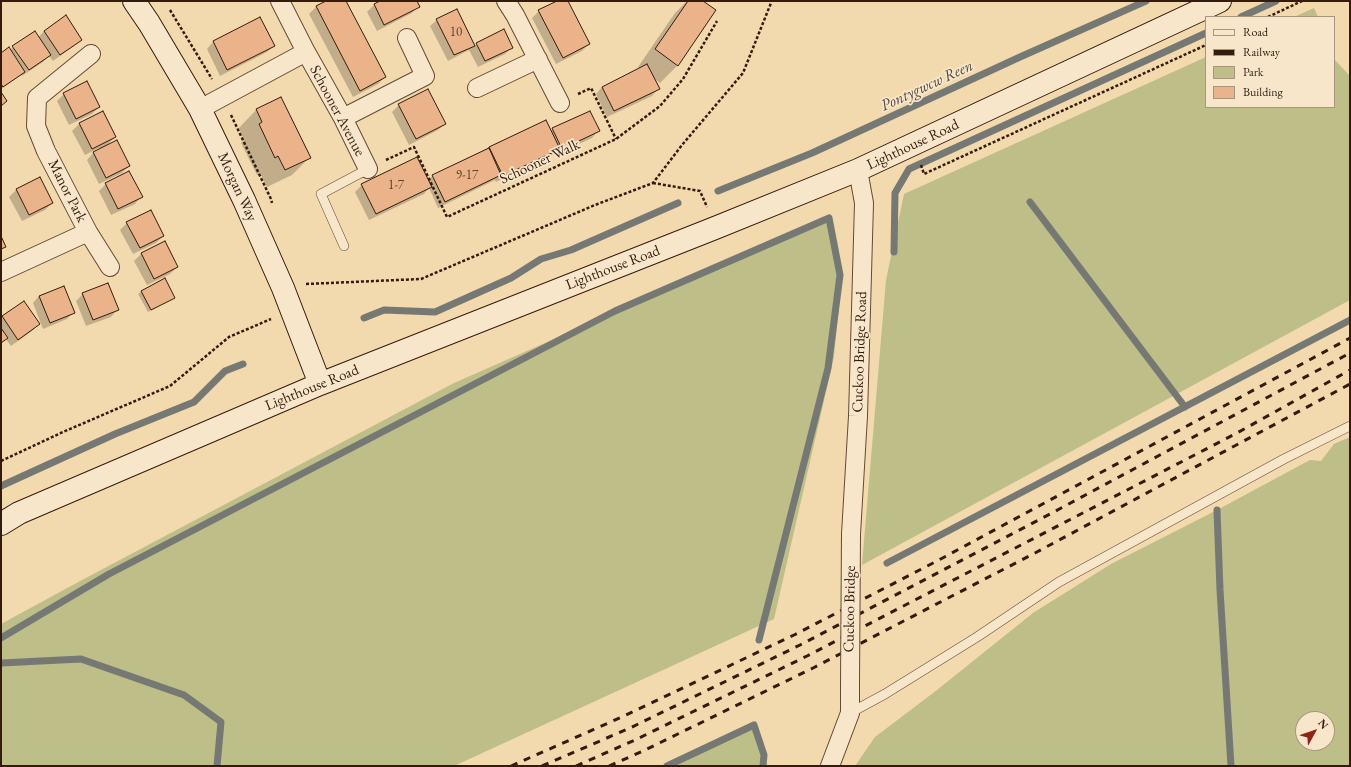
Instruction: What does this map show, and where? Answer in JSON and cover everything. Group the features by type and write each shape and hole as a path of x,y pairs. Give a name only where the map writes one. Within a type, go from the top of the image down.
{"main road":[{"name":"Morgan Way","path":"134,1 150,23 200,109 244,200 283,288 320,384"},
{"name":"Lighthouse Road","path":"1,524 19,513 320,384 858,170 1220,1"}],"street":[{"path":"506,1 515,15 560,103"},
{"name":"Schooner Avenue","path":"283,2 306,52 343,118 368,169"},
{"path":"343,118 425,76 407,38"},
{"name":"Schooner Avenue","path":"200,109 306,52"},
{"name":"Manor Park","path":"91,54 37,98 36,126 46,151 88,232 110,267"},
{"path":"477,88 538,59"},
{"name":"Cuckoo Bridge Road","path":"851,534 858,416 864,203 858,170"},
{"name":"Manor Park","path":"1,272 88,232"},
{"name":"Cuckoo Bridge","path":"850,713 851,534"},
{"path":"830,766 850,713"}],"lane":[{"path":"344,246 321,194 368,169"},
{"path":"850,713 885,694 977,637 1059,582 1284,459 1350,426"}],"path":[{"path":"1270,16 1302,1"},
{"path":"653,183 682,145 743,73 771,3"},
{"name":"Schooner Walk","path":"368,169 414,147 447,217 616,139 660,106 683,79 717,21"},
{"path":"924,174 1205,45"},
{"path":"560,103 592,88 616,139"},
{"path":"283,288 301,284 421,279 595,205 653,183 700,191 715,228"},
{"path":"1,461 63,432 170,386 228,337 291,310"}],"green space":[{"path":"1314,8 1318,16 1296,16"},
{"path":"1205,57 1205,108 1335,108 1335,60 1350,76 1350,300 862,565 886,280 904,194"},
{"path":"827,219 841,285 834,357 774,619 454,766 1,766 1,624 454,383"},
{"path":"1350,437 1350,766 855,766 875,737 937,690 1033,613 1111,564 1217,510 1310,460 1321,461 1334,444"},
{"path":"754,725 764,755 763,766 667,766"}],"building":[{"path":"326,1 346,1 386,77 360,91 316,6"},
{"path":"380,1 417,1 420,7 384,25 374,4"},
{"path":"557,1 568,1 590,44 563,58 538,10"},
{"path":"688,1 703,1 716,10 678,66 655,49"},
{"path":"457,9 475,46 454,55 436,19"},
{"path":"66,15 82,40 60,55 44,31"},
{"path":"260,17 275,46 227,70 213,41"},
{"path":"504,29 513,48 485,61 476,43"},
{"path":"35,31 51,55 29,70 12,46"},
{"path":"9,47 25,72 3,87 1,84 1,53"},
{"path":"647,64 660,89 614,111 602,87"},
{"path":"87,81 100,107 76,119 63,93"},
{"path":"428,89 446,124 416,139 398,104"},
{"path":"1,92 7,101 1,106"},
{"path":"281,97 311,158 285,170 278,156 275,158 259,124 262,122 256,109"},
{"path":"103,111 116,137 92,149 79,123"},
{"path":"590,111 600,131 562,149 552,128"},
{"path":"546,120 560,149 503,176 489,147"},
{"path":"117,140 130,166 106,178 93,152"},
{"path":"489,148 501,175 445,202 432,175"},
{"path":"417,157 432,187 376,214 361,184"},
{"path":"129,171 143,197 118,209 105,183"},
{"path":"40,177 53,203 29,215 16,189"},
{"path":"151,210 164,236 140,248 126,222"},
{"path":"1,236 6,247 1,249"},
{"path":"165,241 178,267 154,279 141,253"},
{"path":"165,278 175,298 151,310 141,291"},
{"path":"108,283 119,310 93,320 82,293"},
{"path":"64,286 75,313 50,323 39,296"},
{"path":"24,301 40,324 18,340 2,316"},
{"path":"1,328 8,338 1,343"}],"waterway":[{"name":"Pontygwcw Reen","path":"718,191 812,153 1020,57 1146,1"},
{"path":"1243,16 1276,1"},
{"path":"894,252 895,193 909,169 1205,33"},
{"path":"1030,202 1185,407"},
{"path":"364,318 384,310 435,312 511,278 541,259 571,250 678,203"},
{"path":"1,638 109,574 615,311 829,218 840,275 828,368 759,640"},
{"path":"887,563 1350,320"},
{"path":"1,486 115,434 194,402 225,371 243,364"},
{"path":"1217,510 1220,590 1231,766"},
{"path":"1,663 81,659 184,695 221,722 217,766"},
{"path":"667,766 754,725 764,755 763,766"}],"railway":[{"path":"511,766 624,716 794,635 937,561 1350,338"},
{"path":"542,766 630,728 800,645 1050,514 1350,353"},
{"path":"576,766 635,740 807,656 1237,433 1350,370"},
{"path":"609,766 643,751 813,668 1035,553 1350,384"}]}
